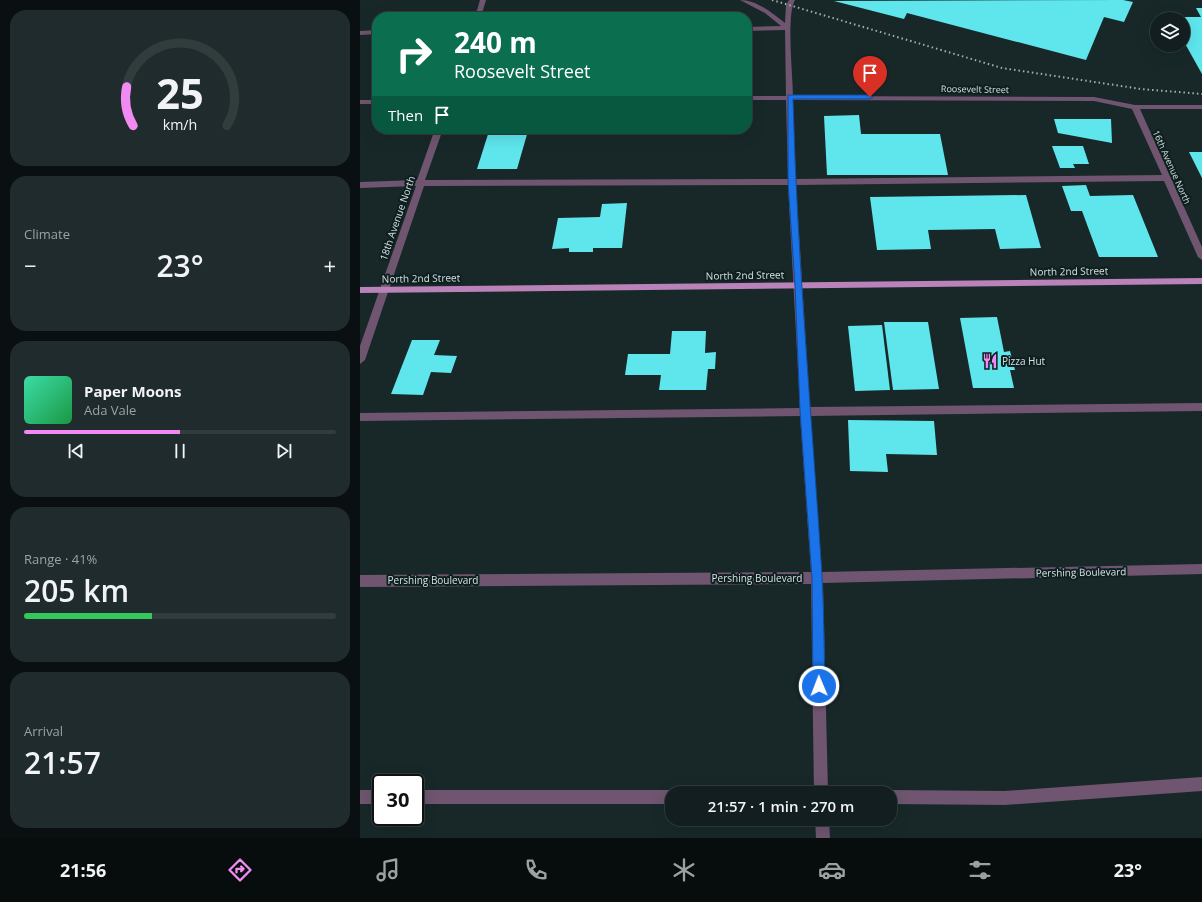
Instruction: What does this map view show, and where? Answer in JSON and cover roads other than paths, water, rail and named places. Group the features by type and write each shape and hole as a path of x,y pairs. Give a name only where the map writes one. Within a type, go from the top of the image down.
{"main road":[{"name":"North 2nd Street","path":"360,290 1202,281"}],"street":[{"path":"479,12 483,0"},
{"path":"743,0 767,12 788,28"},
{"path":"790,2 788,28 792,182 799,286 804,411 817,578 821,786"},
{"path":"752,28 788,28"},
{"path":"360,33 372,32"},
{"name":"Roosevelt Street","path":"752,98 1094,99 1135,107 1202,107"},
{"path":"360,102 372,102"},
{"name":"16th Avenue North","path":"1135,107 1202,258"},
{"name":"18th Avenue North","path":"360,360 437,134"},
{"path":"360,185 421,183 792,182 1166,178"},
{"path":"360,417 1202,407"},
{"name":"Pershing Boulevard","path":"360,581 817,578 1202,569"},
{"path":"897,797 1005,798 1202,784"},
{"path":"360,797 372,797"},
{"path":"424,797 665,797"},
{"path":"822,826 822,838"}],"railway":[{"path":"772,0 1002,68 1141,89 1202,94"}],"place":[{"name":"Pizza Hut","path":"990,361"}]}
